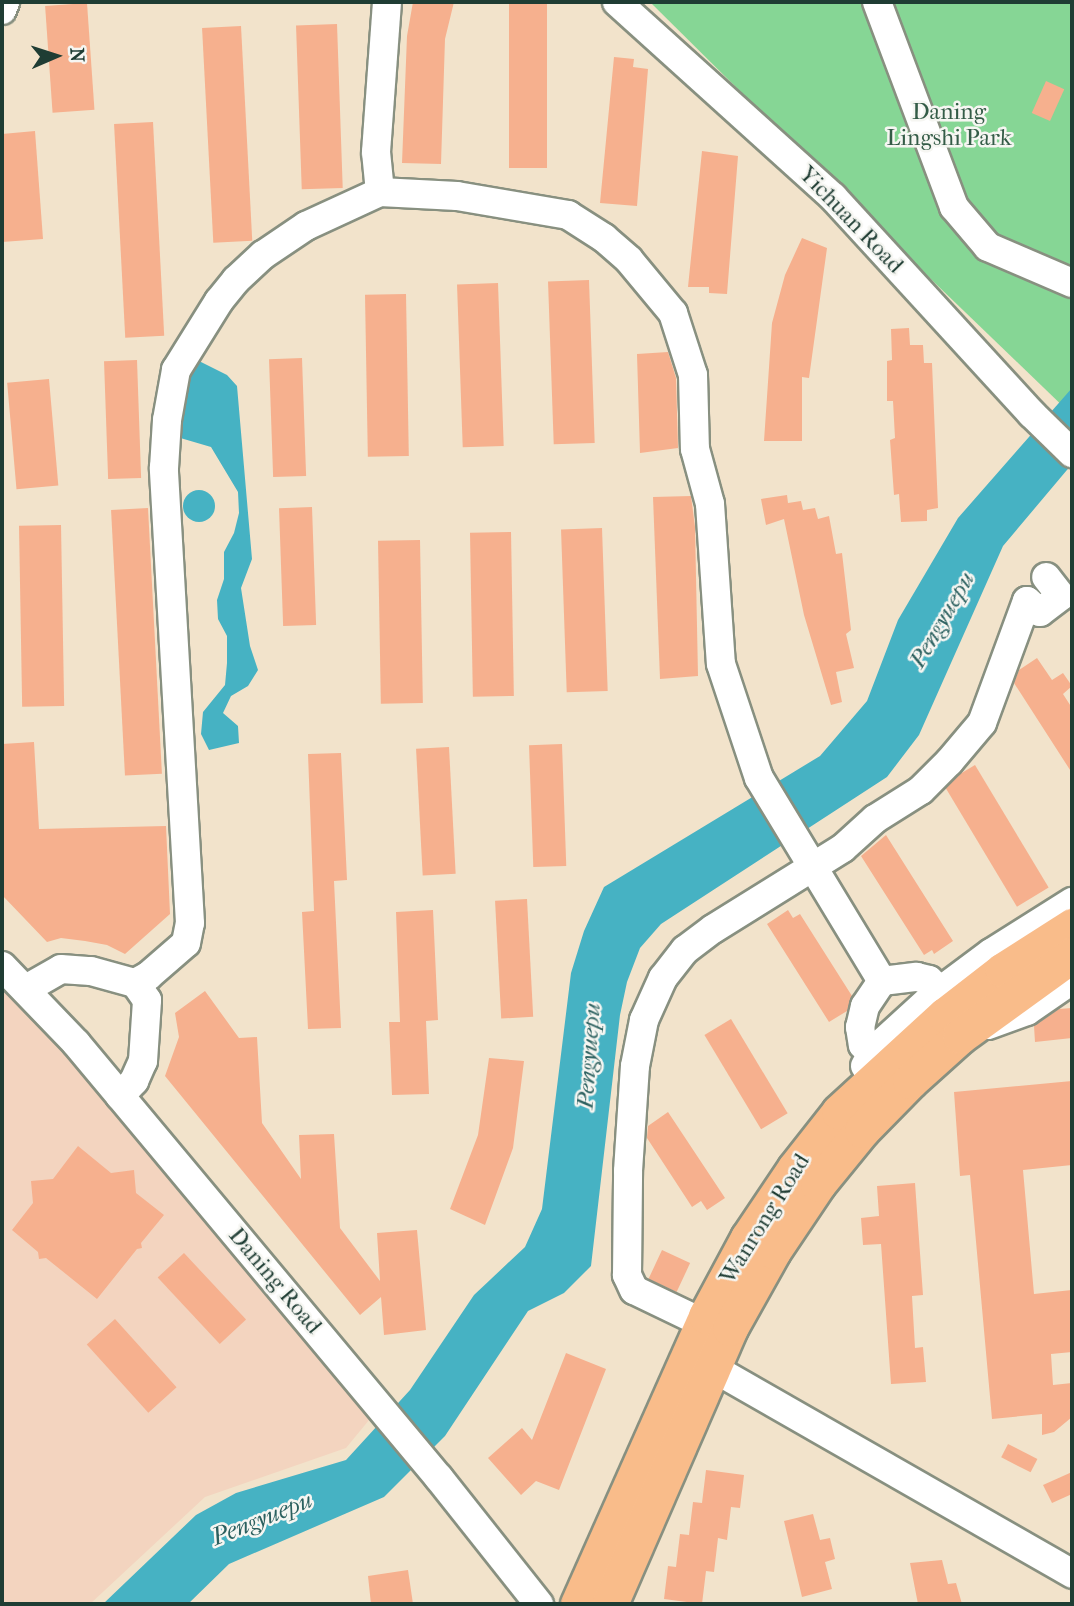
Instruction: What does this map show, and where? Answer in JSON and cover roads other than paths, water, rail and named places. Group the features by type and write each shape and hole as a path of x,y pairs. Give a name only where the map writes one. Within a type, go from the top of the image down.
{"main road":[{"name":"Wanrong Road","path":"578,1604 703,1323 748,1238 795,1168 839,1112 945,1015 1003,970 1072,926"},
{"name":"Wanrong Road","path":"610,1604 730,1328 773,1251 818,1184 872,1120 960,1036 1072,955"}],"street":[{"path":"2,10 5,2"},
{"path":"380,192 376,152 387,2"},
{"name":"Yichuan Road","path":"617,2 833,197 1032,414 1072,453"},
{"path":"877,2 954,207 988,247 1072,283"},
{"path":"135,983 148,976 186,943 190,923 164,468 167,421 176,370 219,301 236,280 263,255 306,226 380,192 457,196 568,215 604,238 629,260 673,313 693,374 695,449 710,504 721,664 759,778 883,981"},
{"path":"703,1323 634,1290 627,1275 628,1158 635,1066 644,1020 663,978 685,950 807,858 843,848 875,819 921,790 982,723 1027,601 1040,612 1061,596 1046,578"},
{"path":"839,1112 874,1050 941,991 991,953 1072,902"},
{"name":"Daning Road","path":"2,966 26,989 120,1096 439,1478 538,1604"},
{"path":"26,989 61,970 91,971 135,983 147,1000 144,1061 134,1081 120,1096"},
{"path":"874,1050 863,1045 860,1027 865,1006 883,981 917,977 929,979 941,991"},
{"path":"960,1036 1027,1010 1072,980"},
{"path":"713,1368 1072,1574"}],"water":[{"path":"195,359 227,375 237,386 252,559 241,588 250,646 258,670 248,686 231,696 223,713 238,726 239,743 209,750 201,734 203,712 225,685 227,663 227,636 218,619 217,600 224,579 224,552 234,533 239,513 238,492 211,447 177,437 180,399"},
{"name":"Pengyuepu","path":"1072,388 1072,464 1003,546 919,735 887,777 661,924 640,948 627,982 620,1015 591,1266 564,1293 528,1311 445,1436 384,1497 229,1564 188,1604 103,1604 196,1515 236,1493 346,1460 410,1390 474,1295 525,1247 542,1209 571,973 584,931 604,887 820,756 867,701 898,620 958,518"},
{"path":"199,490 210,495 215,506 210,517 199,522 188,517 183,506 188,495"}],"park label":[{"name":"Daning Lingshi Park","path":"949,125"}]}
